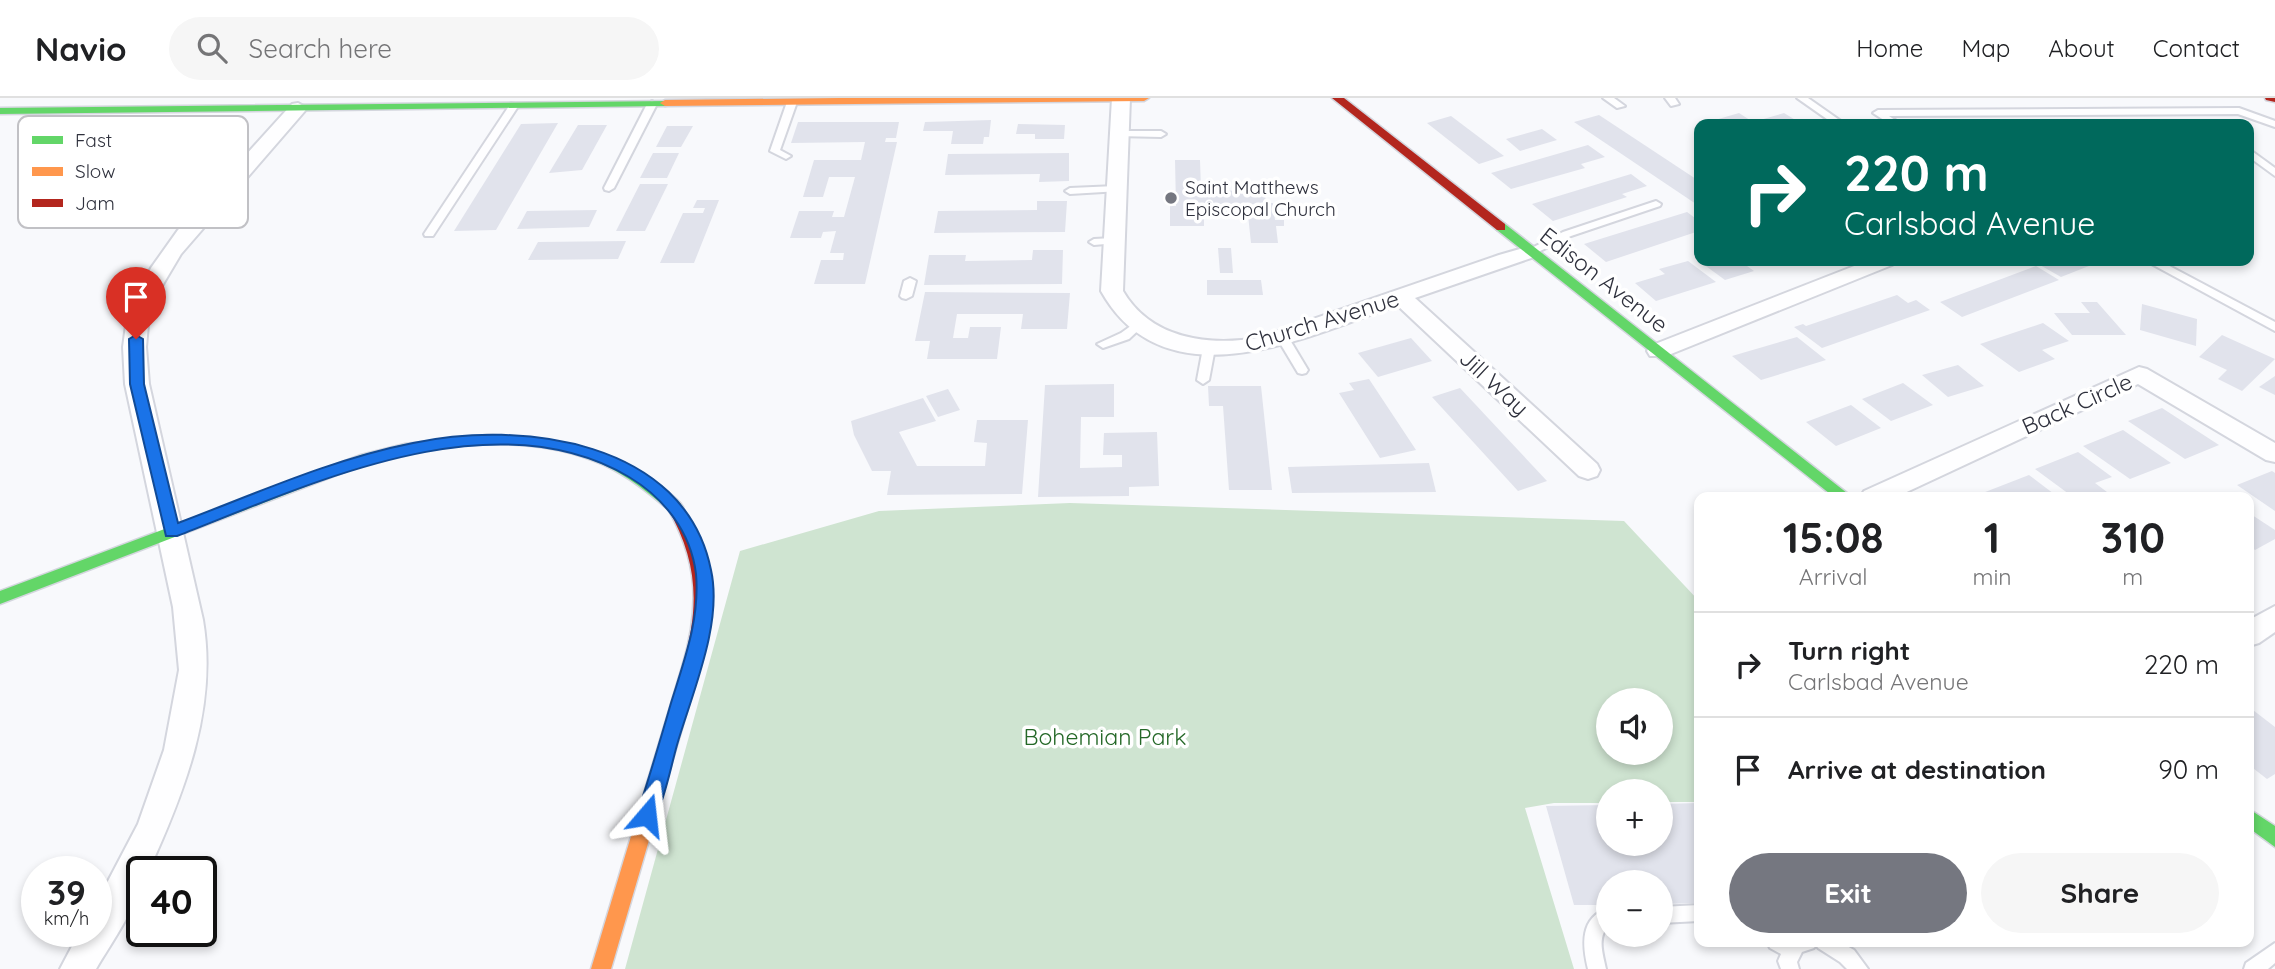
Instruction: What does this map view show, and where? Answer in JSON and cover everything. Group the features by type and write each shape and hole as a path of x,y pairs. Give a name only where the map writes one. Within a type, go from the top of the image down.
{"street":[{"name":"Church Avenue","path":"1121,98 1116,189 1104,241 1112,291 1124,311 1139,324 1174,341 1209,348 1245,348 1283,338 1530,252"},
{"path":"0,111 298,108 463,102 514,105 713,101 740,109 792,102 1143,98"},
{"name":"Edison Avenue","path":"1337,98 1838,492"},
{"path":"248,164 298,108"},
{"path":"77,969 118,900 151,834 174,772 188,717 193,668 190,624 172,532 137,384 134,354 137,325 156,276 190,228"},
{"path":"1658,351 1872,266"},
{"name":"Jill Way","path":"1401,296 1588,470"},
{"name":"Back Circle","path":"1884,492 2139,374 2275,454"},
{"path":"0,598 332,470 413,448 452,442 527,441 571,448 621,465 646,480 668,499 685,520 697,545 704,572 705,603 701,635 601,969"},
{"path":"2254,632 2275,617"},
{"path":"2254,821 2275,838"}],"lane":[{"path":"1608,98 1620,106"},
{"path":"1802,98 1833,119"},
{"path":"608,188 648,102"},
{"path":"786,156 775,151 792,102"},
{"path":"429,234 514,105"},
{"path":"2198,111 2208,119"},
{"path":"1888,119 1878,113 2239,111 2272,124"},
{"path":"1945,119 1947,112"},
{"path":"1119,134 1161,134"},
{"path":"2254,156 2275,173"},
{"path":"1070,191 1116,189"},
{"path":"1530,252 1567,234 1656,204"},
{"path":"2161,266 2275,327"},
{"path":"906,296 910,281"},
{"path":"1103,344 1125,336 1139,324"},
{"path":"1283,338 1302,370"},
{"path":"1203,380 1209,348"},
{"path":"1673,914 1694,913"},
{"path":"1596,925 1592,942 1597,969"},
{"path":"1832,947 1847,956 1859,969"},
{"path":"2253,969 2275,952"}],"green space":[{"name":"Bohemian Park","path":"1070,503 1624,521 1694,596 1694,802 1673,802 1673,779 1596,779 1596,803 1554,803 1525,808 1574,969 625,969 740,551 879,511"}],"building":[{"path":"1739,113 1748,119 1718,119"},
{"path":"1784,113 1794,119 1763,119"},
{"path":"1599,115 1694,178 1694,203 1574,122"},
{"path":"1451,116 1504,156 1479,164 1427,123"},
{"path":"991,120 989,137 984,137 983,144 951,144 953,131 923,131 925,122"},
{"path":"798,122 899,122 896,138 886,138 885,142 897,142 865,284 814,284 821,260 843,260 844,253 830,253 836,231 823,232 821,238 790,238 799,211 834,211 832,217 844,217 855,177 829,177 823,197 803,197 814,160 861,160 865,142 791,143"},
{"path":"558,123 496,230 454,231 521,124"},
{"path":"1018,124 1065,125 1064,139 1035,139 1035,134 1016,134"},
{"path":"578,125 607,125 582,170 549,173"},
{"path":"667,126 693,126 681,147 656,147"},
{"path":"1542,129 1557,140 1520,151 1506,139"},
{"path":"1588,145 1605,157 1581,164 1585,168 1511,189 1491,173"},
{"path":"653,153 679,153 667,178 640,178"},
{"path":"1069,153 1069,181 1039,182 1040,174 945,175 948,154"},
{"path":"1175,160 1200,160 1201,190 1246,191 1245,184 1264,184 1266,203 1273,203 1275,220 1284,220 1284,226 1276,226 1278,243 1251,243 1248,215 1204,214 1204,226 1170,226 1170,206 1176,206"},
{"path":"1631,174 1647,186 1622,194 1627,197 1553,221 1532,204"},
{"path":"640,184 668,184 645,231 616,231"},
{"path":"697,200 719,200 694,263 660,263 683,213 703,213 705,208 693,208"},
{"path":"1037,201 1067,201 1065,232 934,233 938,211 1037,210"},
{"path":"597,210 589,227 517,229 527,211"},
{"path":"1687,212 1694,217 1694,233 1606,262 1584,244"},
{"path":"626,241 618,259 528,260 538,242"},
{"path":"1218,248 1231,248 1233,273 1220,273"},
{"path":"1033,250 1063,250 1062,284 924,285 929,255 966,255 965,261 1032,260"},
{"path":"1688,261 1716,282 1656,301 1635,283 1665,274 1659,269"},
{"path":"1706,266 1747,266 1754,271 1725,280"},
{"path":"2036,266 2059,280 1962,317 1940,302"},
{"path":"2042,266 2089,266 2061,277"},
{"path":"1207,280 1261,280 1263,295 1207,295"},
{"path":"925,292 1070,293 1067,329 1021,329 1023,314 957,314 953,338 968,338 970,327 1001,327 997,359 927,359 930,341 915,341"},
{"path":"1897,295 1908,303 1916,300 1930,310 1822,348 1794,327 1803,324 1806,326"},
{"path":"2081,302 2097,302 2126,335 2072,335 2054,313 2090,313"},
{"path":"2142,304 2197,319 2196,346 2140,330"},
{"path":"2043,323 2069,341 2042,350 2055,359 2019,372 1980,344"},
{"path":"2222,335 2275,359 2242,391 2218,379 2227,370 2199,357"},
{"path":"1797,337 1826,360 1761,380 1732,356"},
{"path":"1411,338 1432,361 1378,377 1358,353"},
{"path":"1958,365 1984,386 1948,397 1922,375"},
{"path":"2275,376 2275,395 2259,387"},
{"path":"1369,379 1416,450 1380,458 1339,393 1354,390 1349,383"},
{"path":"1903,383 1933,405 1891,421 1862,399"},
{"path":"1114,384 1114,417 1081,417 1080,468 1122,467 1122,455 1103,455 1104,433 1157,432 1159,486 1129,487 1129,496 1038,497 1045,385"},
{"path":"1208,386 1261,386 1272,490 1229,490 1223,406 1209,406"},
{"path":"1460,388 1547,481 1518,491 1432,397"},
{"path":"948,389 960,410 938,417 926,396"},
{"path":"923,398 936,421 899,432 917,466 985,466 987,443 974,442 977,420 1028,420 1022,494 887,495 891,471 872,471 854,435 851,421"},
{"path":"1851,405 1881,428 1836,446 1806,422"},
{"path":"2162,408 2219,445 2185,459 2128,421"},
{"path":"2123,430 2171,463 2130,479 2083,446"},
{"path":"2078,452 2112,477 2095,483 2107,492 2066,492 2035,469"},
{"path":"1429,463 1436,492 1292,493 1288,467"},
{"path":"2272,471 2275,473 2275,511 2254,497 2254,492 2247,492 2237,485"},
{"path":"2029,475 2051,492 1985,492"},
{"path":"2254,516 2275,530 2275,539 2255,550"},
{"path":"2254,711 2275,727 2275,774 2267,779 2254,769"},
{"path":"1694,803 1694,903 1673,904 1673,870 1596,870 1596,905 1574,905 1546,806 1596,805 1596,856 1673,856 1673,804"}],"traffic: fast":[{"path":"0,111 665,103"},
{"path":"1501,227 1838,492"},
{"path":"0,598 347,465 405,449 446,442 529,441 569,448 608,461 643,480 675,507"},
{"path":"2254,821 2275,838"}],"traffic: slow":[{"path":"665,103 1144,98"},
{"path":"601,969 692,664"}],"traffic: jam":[{"path":"1337,98 1501,227"},
{"path":"2270,98 2275,99"},
{"path":"675,507 694,544 702,583 701,623 692,664"}],"place":[{"name":"Saint Matthews Episcopal Church","path":"1171,198"}],"route":[{"path":"136,339 134,354 137,384 172,532 332,470 373,457 452,442 527,441 592,454 621,465 646,480 668,499 685,520 697,545 704,572 705,603 701,635 647,815"}]}
